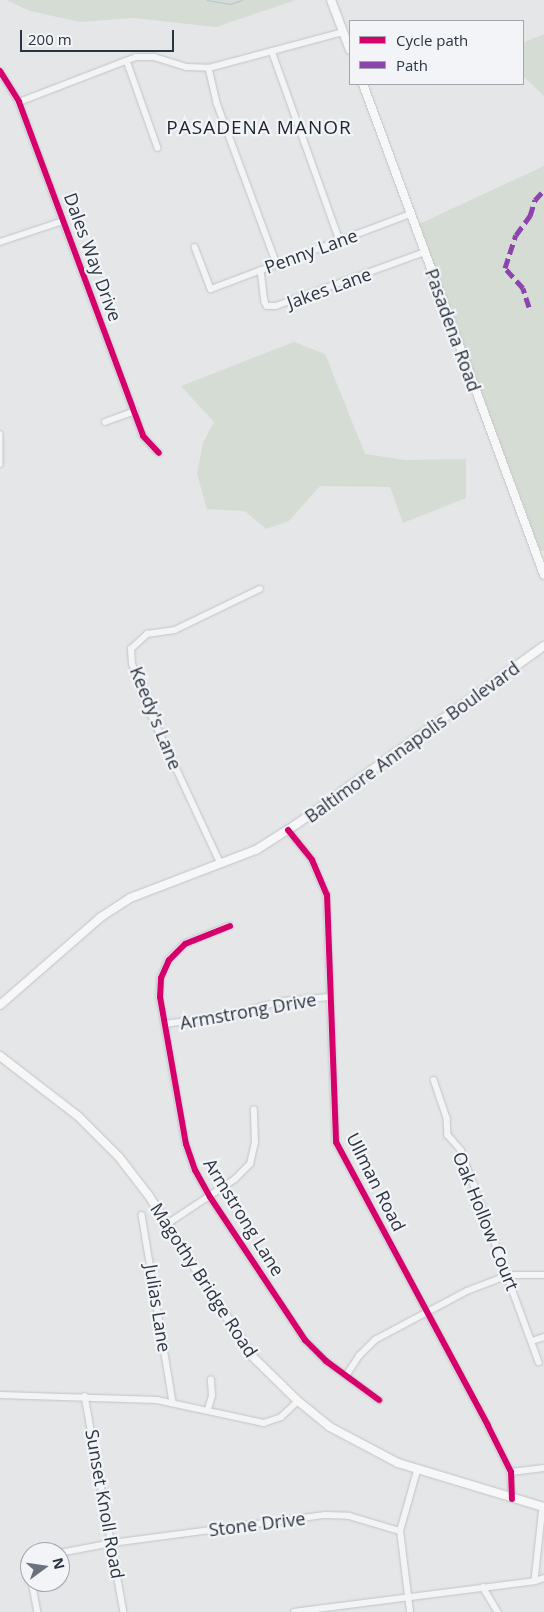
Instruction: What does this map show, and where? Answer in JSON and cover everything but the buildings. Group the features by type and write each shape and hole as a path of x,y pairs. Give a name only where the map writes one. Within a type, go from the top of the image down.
{"main road":[{"path":"331,0 349,47"},
{"name":"Pasadena Road","path":"363,85 544,576"},
{"name":"Baltimore Annapolis Boulevard","path":"0,1005 102,917 130,898 256,850 288,830 544,646"},
{"name":"Magothy Bridge Road","path":"0,1056 26,1073 100,1136 132,1172 252,1356 298,1401 330,1427 365,1449 417,1471 543,1507"}],"street":[{"path":"19,102 127,61 147,56 186,67 209,68 343,32"},
{"path":"272,51 340,241"},
{"path":"127,61 158,148"},
{"path":"209,68 217,103 277,264"},
{"name":"Dales Way Drive","path":"0,71 19,102 134,411 147,442 158,453"},
{"name":"Penny Lane","path":"195,247 211,288 411,214"},
{"path":"0,242 63,221"},
{"name":"Jakes Lane","path":"261,270 265,302 267,306 276,306 425,252"},
{"path":"105,422 134,411"},
{"path":"0,434 0,464"},
{"name":"Keedy's Lane","path":"220,863 151,715 132,664 132,649 147,634 175,630 260,589"},
{"name":"Ullman Road","path":"288,830 312,860 327,895 336,1142 511,1472 512,1499"},
{"name":"Armstrong Lane","path":"230,926 185,944 169,960 160,988 186,1144 195,1170 210,1197 305,1340 346,1376 379,1400"},
{"name":"Armstrong Drive","path":"165,1024 226,1015 283,1001 330,998"},
{"name":"Oak Hollow Court","path":"434,1080 447,1118 448,1135 461,1150 509,1275 539,1362"},
{"path":"166,1224 210,1197 250,1164 255,1143 254,1110"},
{"name":"Julias Lane","path":"142,1215 173,1402"},
{"path":"346,1376 359,1356 375,1340 467,1291 509,1275 544,1275"},
{"path":"532,1342 544,1337"},
{"path":"208,1409 212,1396 211,1380"},
{"path":"0,1395 85,1396 173,1402 264,1423 281,1417 298,1401"},
{"name":"Sunset Knoll Road","path":"85,1396 124,1612"},
{"path":"511,1472 544,1468"},
{"path":"410,1612 400,1531 417,1471"},
{"path":"535,1581 543,1507"},
{"name":"Stone Drive","path":"70,1551 112,1543 324,1515 349,1516 400,1531"},
{"path":"294,1612 535,1581 544,1578"},
{"path":"482,1587 498,1612"},
{"path":"34,1592 38,1612"}],"shaded area":[{"path":"6,0 296,0 216,27 133,18 80,22 30,11"},
{"path":"544,34 544,96 524,77 524,43"},
{"path":"544,166 544,551 540,550 419,224"},
{"path":"294,342 325,354 365,454 405,460 466,459 466,498 403,523 390,487 320,486 289,521 266,529 245,511 207,509 197,474 203,443 214,422 181,386"}],"waterway":[{"path":"207,0 230,4 242,0"}],"marked path":[{"path":"529,307 523,288 505,268 516,235 530,216 535,200 544,190"}],"cycle path":[{"path":"0,71 19,102 143,436 159,453"},
{"path":"288,830 312,860 327,895 336,1142 511,1472 512,1499"},
{"path":"230,926 185,944 169,960 161,978 160,997 186,1144 195,1170 210,1197 305,1340 326,1361 379,1400"}],"district":[{"name":"PASADENA MANOR","path":"259,128"}]}
